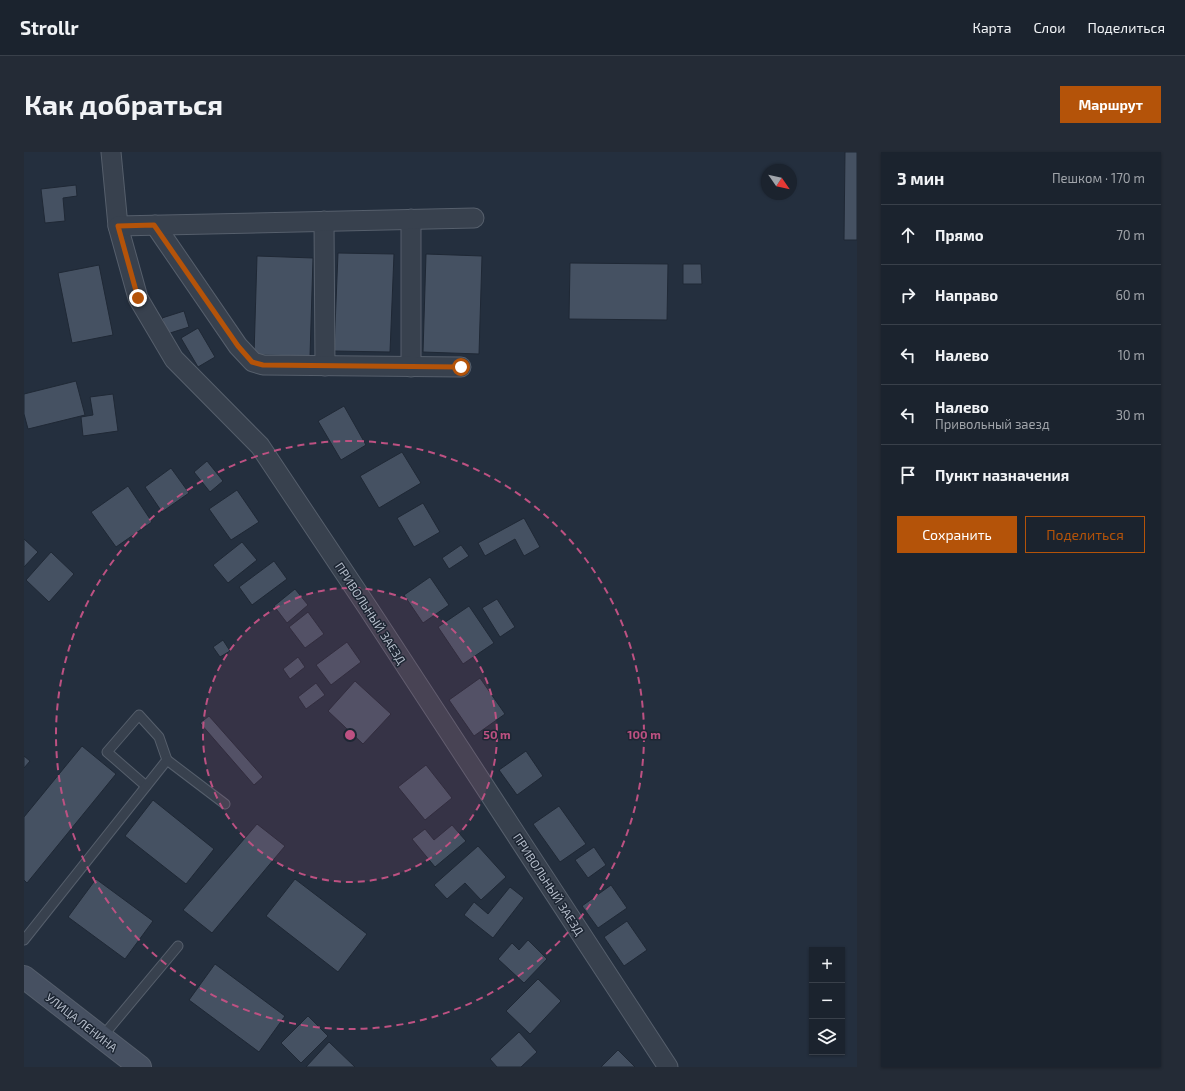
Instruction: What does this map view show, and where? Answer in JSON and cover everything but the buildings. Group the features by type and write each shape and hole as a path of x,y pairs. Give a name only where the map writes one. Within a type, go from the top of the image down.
{"main road":[{"name":"УЛИЦА ЛЕНИНА","path":"24,977 140,1067"}],"street":[{"name":"ПРИВОЛЬНЫЙ ЗАЕЗД","path":"111,152 118,226 138,298 174,359 260,446 368,608 668,1067"},
{"path":"118,226 474,218"},
{"path":"411,219 411,366"},
{"path":"324,221 325,366"},
{"path":"154,225 238,346 252,362 263,365 461,367"}],"lane":[{"path":"146,786 107,752 139,715 159,737 167,760 225,804"},
{"path":"24,940 167,760"},
{"path":"102,1037 178,946"}],"route":[{"path":"138,298 118,226 154,225 238,346 252,362 263,365 461,367"}]}
